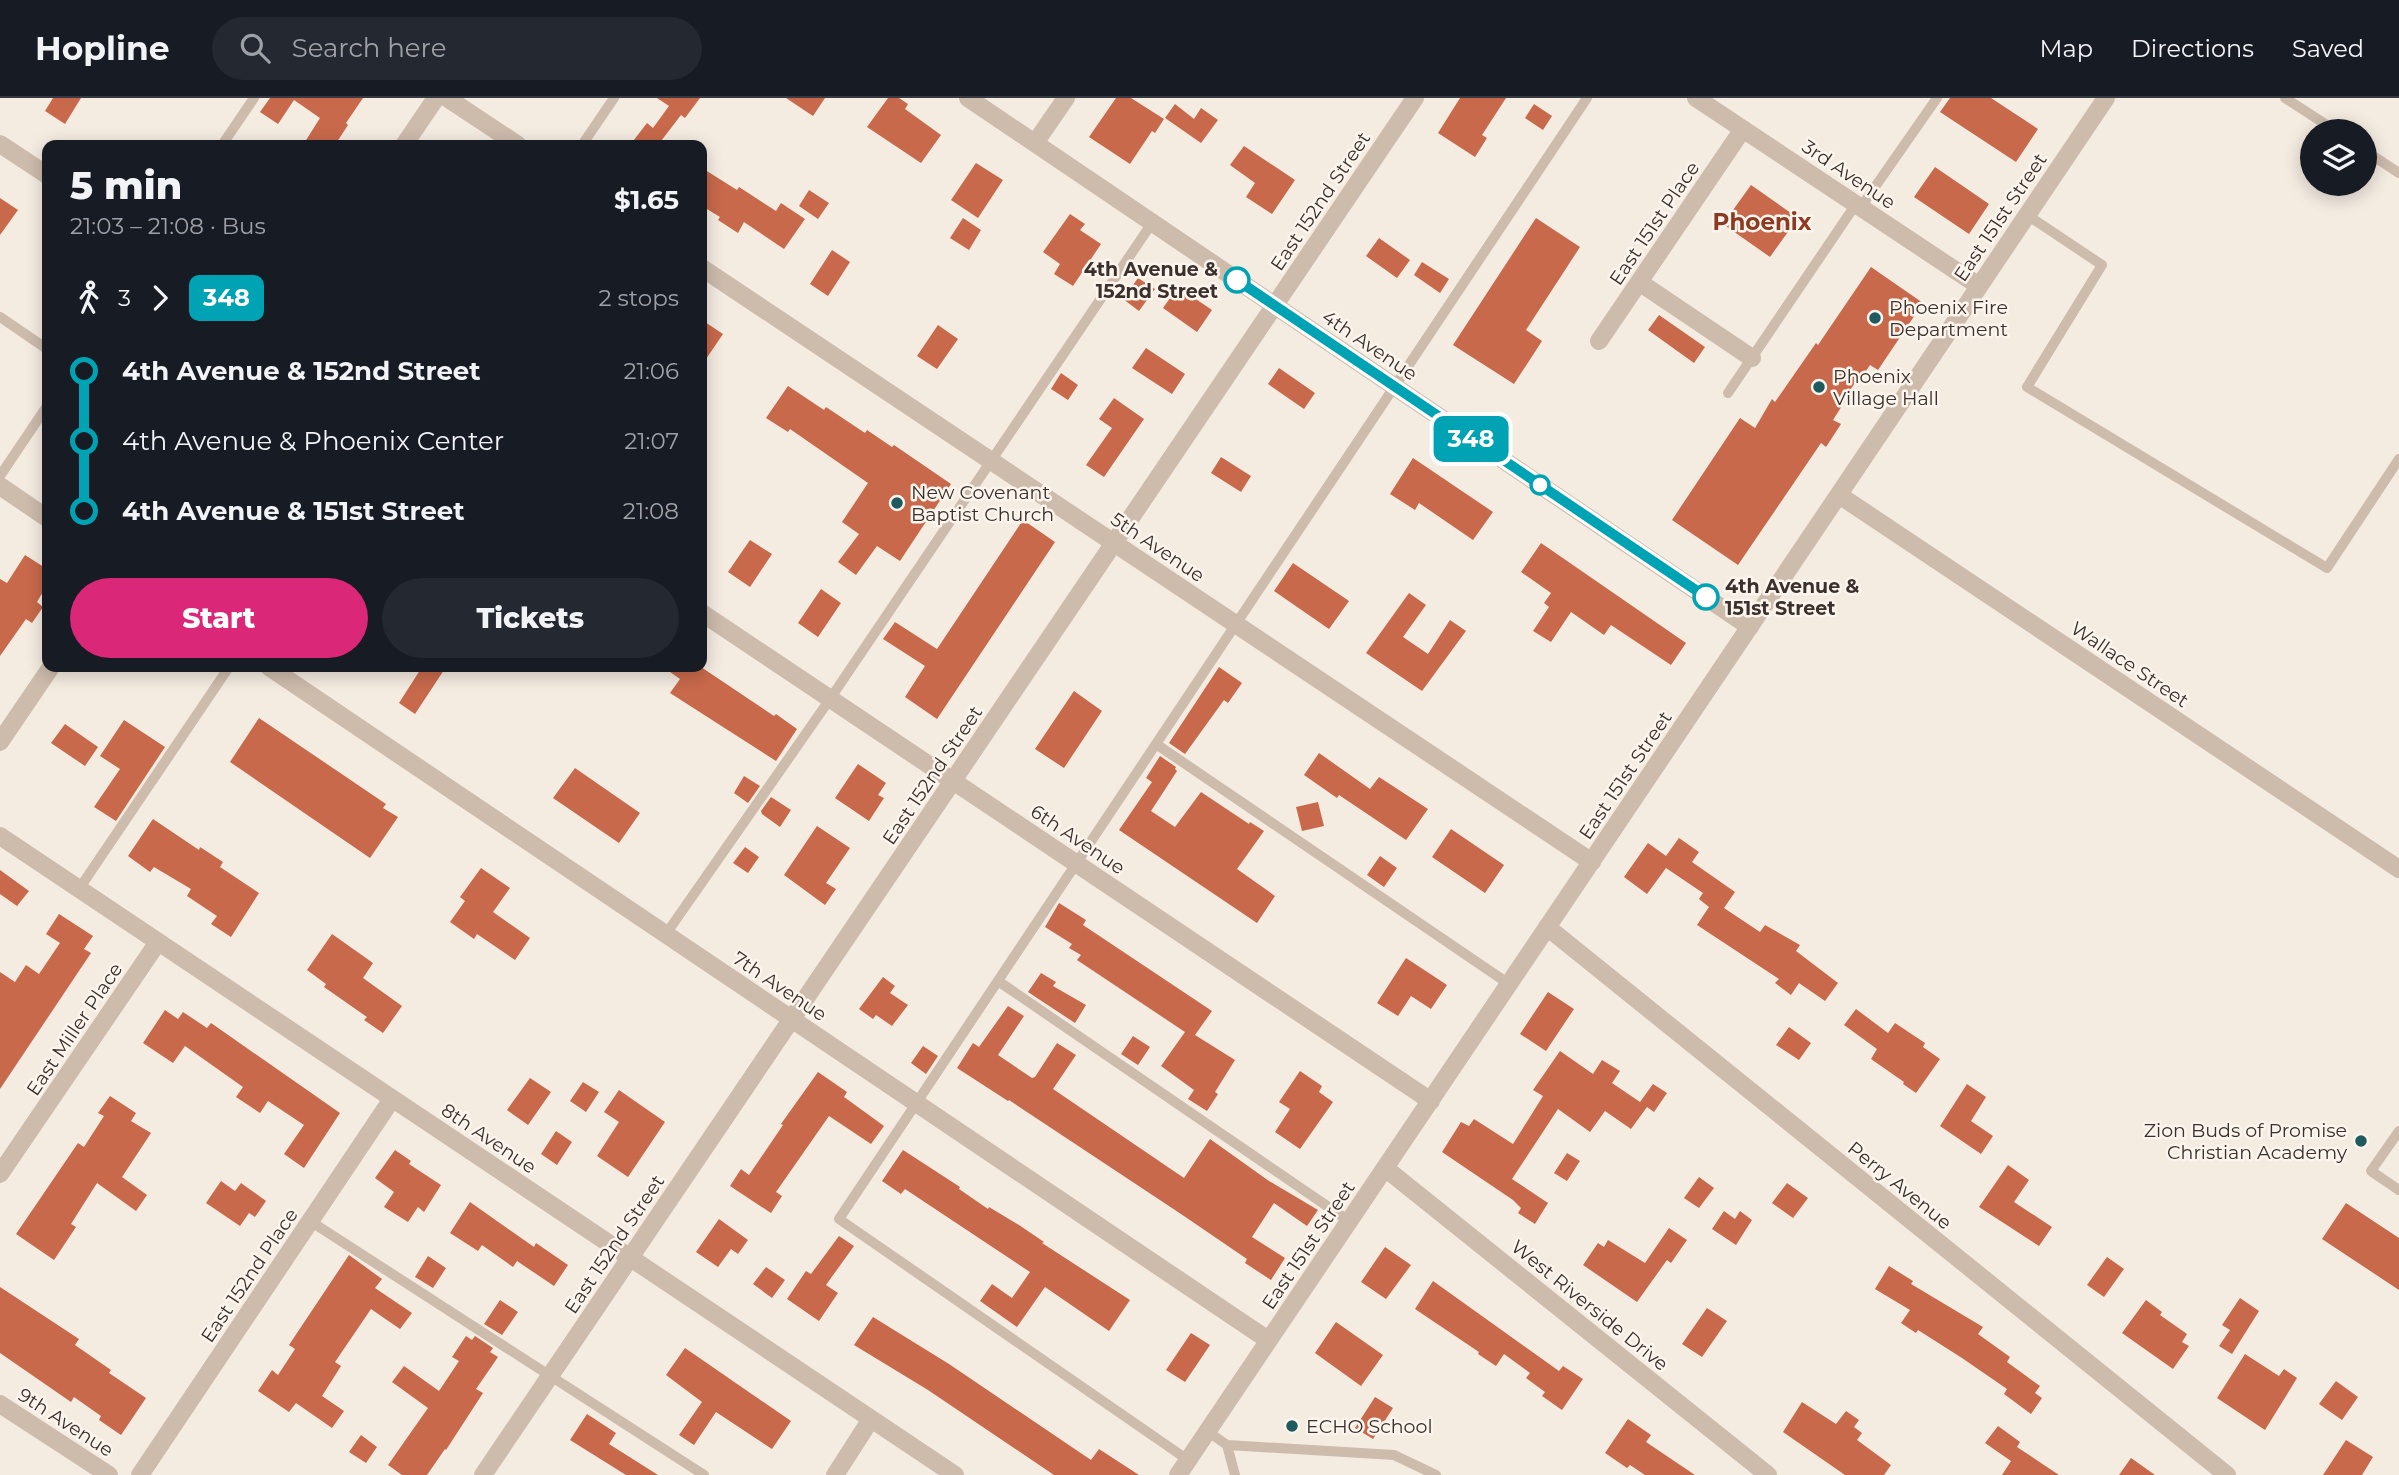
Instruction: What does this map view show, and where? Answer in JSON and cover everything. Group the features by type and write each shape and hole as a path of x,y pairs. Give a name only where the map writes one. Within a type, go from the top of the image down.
{"street":[{"path":"407,140 436,98"},
{"path":"447,98 510,140"},
{"name":"4th Avenue","path":"968,98 1750,627"},
{"path":"1035,143 1066,98"},
{"name":"East 152nd Street","path":"483,1475 1415,98"},
{"name":"3rd Avenue","path":"1696,98 1979,286"},
{"name":"East 151st Street","path":"1178,1475 2106,98"},
{"name":"East 151st Place","path":"1599,341 1742,129"},
{"path":"0,144 42,173"},
{"name":"5th Avenue","path":"707,271 1592,862"},
{"path":"1639,282 1752,358"},
{"path":"0,486 42,514"},
{"name":"Wallace Street","path":"1839,495 2399,869"},
{"name":"6th Avenue","path":"707,616 1431,1101"},
{"path":"0,742 48,672"},
{"name":"7th Avenue","path":"276,672 1268,1340"},
{"name":"8th Avenue","path":"0,836 955,1475"},
{"name":"Perry Avenue","path":"1547,927 2227,1475"},
{"name":"East Miller Place","path":"0,1174 158,942"},
{"name":"East 152nd Place","path":"140,1475 392,1099"},
{"name":"West Riverside Drive","path":"1385,1168 1768,1475"},
{"name":"9th Avenue","path":"0,1404 109,1475"},
{"path":"835,1475 871,1419"}],"lane":[{"path":"225,140 254,98"},
{"path":"585,140 614,98"},
{"path":"1188,1460 839,1219 1587,98"},
{"path":"1728,393 1937,98"},
{"path":"2285,98 2317,119"},
{"path":"2377,159 2399,173"},
{"path":"2027,215 2102,265 2027,387 2327,568 2399,461"},
{"path":"666,934 830,699 1152,223"},
{"path":"0,317 42,346"},
{"path":"0,476 42,413"},
{"path":"79,889 226,672"},
{"path":"1156,744 1509,984"},
{"path":"998,981 1349,1221"},
{"path":"2399,1130 2371,1171 2399,1190"},
{"path":"310,1221 704,1475"},
{"path":"1207,1432 1227,1445 1394,1455 1436,1475"},
{"path":"1227,1445 1235,1475"}],"building":[{"path":"53,98 81,98 65,124 45,111"},
{"path":"270,98 363,98 338,140 306,140 320,118 294,100 278,124 260,112"},
{"path":"657,98 700,98 685,118 681,115 662,140 634,140 647,123 653,128 669,106"},
{"path":"786,98 825,98 813,116"},
{"path":"888,98 899,98 908,104 905,109 941,135 921,163 867,127"},
{"path":"1116,98 1131,98 1164,119 1155,133 1152,131 1130,164 1089,137"},
{"path":"1460,98 1506,98 1482,135 1487,138 1475,157 1438,133"},
{"path":"1950,98 1991,98 2038,129 2016,162 1940,112"},
{"path":"1175,104 1194,119 1201,108 1218,120 1201,143 1165,118"},
{"path":"1534,104 1552,116 1543,130 1525,118"},
{"path":"1244,146 1295,180 1272,214 1246,197 1255,183 1230,165"},
{"path":"976,163 1003,180 978,218 951,200"},
{"path":"1935,167 1989,204 1969,234 1914,197"},
{"path":"707,171 737,190 739,187 776,211 781,203 805,219 784,249 744,222 738,233 718,220 720,217 707,209"},
{"path":"1751,185 1798,218 1770,257 1723,224"},
{"path":"809,190 829,203 818,219 799,206"},
{"path":"0,198 18,210 0,235"},
{"path":"1070,214 1085,224 1080,230 1101,244 1073,286 1054,274 1060,264 1043,252"},
{"path":"963,218 981,230 969,250 950,238"},
{"path":"1536,218 1580,247 1526,330 1542,341 1514,384 1453,345"},
{"path":"1379,238 1410,260 1397,278 1366,256"},
{"path":"832,250 850,262 828,296 810,284"},
{"path":"1422,262 1449,279 1440,293 1414,275"},
{"path":"1871,267 1923,303 1878,370 1870,365 1864,374 1862,373 1833,420 1841,424 1826,447 1821,443 1738,565 1672,520 1740,418 1755,428 1772,399 1775,402 1816,343 1818,345"},
{"path":"1138,278 1155,289 1139,311 1123,299"},
{"path":"1178,287 1212,310 1197,332 1163,308"},
{"path":"1659,315 1705,347 1694,363 1648,330"},
{"path":"707,323 723,334 707,358"},
{"path":"938,325 958,339 937,369 917,356"},
{"path":"1146,348 1185,374 1172,394 1132,368"},
{"path":"1279,368 1315,393 1304,409 1268,384"},
{"path":"1061,373 1078,385 1068,400 1051,389"},
{"path":"788,386 865,433 867,430 892,447 894,445 951,484 900,561 877,546 856,575 838,562 859,534 842,522 868,483 790,429 788,432 766,418"},
{"path":"1114,398 1144,419 1104,477 1086,465 1112,428 1099,419"},
{"path":"1221,457 1251,476 1241,492 1211,473"},
{"path":"1413,458 1493,512 1473,540 1419,503 1415,510 1390,494"},
{"path":"1023,520 1055,542 937,719 905,697 925,666 883,639 895,622 937,649"},
{"path":"750,540 772,554 750,587 728,572"},
{"path":"1541,543 1686,643 1671,665 1611,625 1604,635 1571,612 1551,642 1533,631 1549,607 1544,603 1551,593 1521,572"},
{"path":"25,555 42,566 42,594 37,602 42,608 32,623 26,619 0,656 0,579 7,583"},
{"path":"1293,563 1349,601 1329,629 1274,591"},
{"path":"821,589 841,603 818,637 798,623"},
{"path":"1409,593 1426,605 1403,637 1428,654 1450,620 1466,631 1422,691 1366,653"},
{"path":"1219,667 1242,683 1228,703 1224,700 1185,754 1169,743"},
{"path":"707,671 797,729 776,761 670,693 680,679 670,672"},
{"path":"419,672 443,672 415,714 399,703"},
{"path":"1074,691 1102,711 1064,768 1035,749"},
{"path":"259,718 386,804 383,808 398,817 370,858 230,762"},
{"path":"124,720 165,747 116,821 94,807 120,769 100,756"},
{"path":"65,724 98,747 85,766 51,743"},
{"path":"1319,753 1370,789 1379,777 1428,809 1406,840 1304,775"},
{"path":"1160,756 1176,767 1177,771 1151,811 1175,827 1201,792 1264,831 1237,869 1275,896 1257,923 1119,830 1152,782 1146,778"},
{"path":"858,764 886,783 878,795 884,798 869,821 835,798"},
{"path":"575,768 640,813 619,843 553,798"},
{"path":"744,776 760,786 748,803 734,793"},
{"path":"771,797 791,810 780,827 761,811"},
{"path":"1318,802 1324,826 1302,831 1296,807"},
{"path":"153,819 199,850 200,847 223,862 220,867 259,893 231,937 211,924 217,916 187,896 191,889 154,867 150,872 128,856"},
{"path":"817,826 850,848 826,883 836,889 825,905 784,875"},
{"path":"1451,829 1504,865 1485,893 1432,857"},
{"path":"1679,838 1699,852 1692,862 1735,892 1724,908 1760,932 1765,925 1800,945 1796,951 1838,983 1825,1001 1799,983 1791,995 1775,983 1779,979 1697,925 1709,907 1699,899 1703,893 1666,868 1647,894 1624,877 1648,843 1666,856"},
{"path":"745,847 759,857 748,873 733,863"},
{"path":"1380,856 1397,868 1384,887 1367,875"},
{"path":"481,868 510,888 493,912 530,938 515,960 477,934 474,939 450,922 465,901 460,897"},
{"path":"0,870 29,891 17,906 0,894"},
{"path":"1059,903 1086,920 1083,925 1212,1011 1195,1035 1235,1060 1215,1092 1218,1094 1207,1111 1188,1099 1194,1090 1161,1066 1185,1032 1077,960 1081,955 1069,948 1072,944 1045,927"},
{"path":"59,914 93,936 84,949 91,953 0,1089 0,972 15,982 26,965 39,974 60,943 46,934"},
{"path":"332,934 373,963 363,978 402,1006 383,1033 364,1020 367,1017 324,987 326,984 307,970"},
{"path":"1406,958 1447,985 1431,1009 1411,996 1398,1016 1377,1003"},
{"path":"1041,973 1056,982 1053,986 1086,1005 1075,1023 1028,992"},
{"path":"883,977 895,986 890,993 908,1005 892,1026 876,1015 873,1019 859,1009"},
{"path":"1548,992 1574,1009 1546,1051 1520,1034"},
{"path":"1008,1006 1024,1016 998,1055 1032,1078 1057,1043 1076,1055 1053,1089 1184,1178 1210,1139 1269,1181 1318,1210 1307,1226 1274,1203 1252,1237 1285,1258 1271,1280 1245,1263 1247,1259 1181,1214 957,1068 973,1043 979,1047"},
{"path":"1856,1009 1888,1033 1895,1023 1925,1043 1923,1047 1940,1059 1916,1093 1871,1059 1877,1049 1844,1025"},
{"path":"165,1010 178,1019 183,1012 207,1028 211,1023 340,1113 304,1168 284,1154 304,1125 268,1101 260,1113 236,1097 243,1087 185,1046 173,1063 143,1043"},
{"path":"1789,1027 1811,1043 1799,1060 1776,1045"},
{"path":"1133,1036 1150,1047 1138,1065 1121,1054"},
{"path":"923,1046 938,1056 926,1074 911,1063"},
{"path":"1560,1051 1593,1074 1602,1060 1620,1071 1612,1083 1640,1102 1653,1084 1667,1093 1654,1112 1647,1107 1631,1129 1605,1111 1590,1132 1558,1109 1512,1179 1548,1203 1535,1224 1518,1213 1521,1208 1513,1200 1442,1152 1461,1122 1469,1126 1474,1119 1513,1144 1543,1096 1533,1090"},
{"path":"1300,1071 1322,1086 1319,1092 1333,1102 1300,1149 1275,1132 1290,1109 1279,1102"},
{"path":"818,1072 847,1092 844,1097 884,1126 871,1144 829,1116 776,1192 782,1196 771,1213 730,1186 741,1169 749,1175"},
{"path":"530,1078 551,1092 528,1125 507,1110"},
{"path":"583,1082 599,1092 586,1112 570,1101"},
{"path":"1967,1084 1986,1097 1971,1121 1993,1136 1981,1154 1940,1126"},
{"path":"619,1090 665,1122 628,1177 597,1156 619,1122 604,1112"},
{"path":"110,1096 136,1113 131,1121 151,1133 122,1177 147,1195 136,1211 97,1183 71,1224 76,1227 54,1260 16,1234 78,1143 84,1147 104,1116 98,1113"},
{"path":"556,1131 572,1142 557,1165 541,1154"},
{"path":"395,1150 411,1161 409,1164 441,1185 424,1212 418,1207 408,1222 384,1207 394,1192 375,1178"},
{"path":"903,1150 960,1187 959,1189 988,1209 989,1207 1019,1225 1130,1300 1109,1331 1045,1287 1017,1327 980,1301 992,1284 1012,1298 1030,1272 905,1189 901,1194 882,1181"},
{"path":"1567,1153 1580,1161 1567,1181 1554,1173"},
{"path":"2008,1165 2029,1180 2014,1202 2052,1227 2039,1246 1979,1207"},
{"path":"1699,1177 1714,1188 1699,1208 1684,1198"},
{"path":"221,1181 235,1191 241,1183 266,1201 255,1217 249,1213 240,1226 206,1203"},
{"path":"1787,1183 1808,1198 1793,1218 1772,1203"},
{"path":"470,1202 534,1247 536,1243 568,1265 554,1286 517,1261 513,1267 482,1245 478,1251 450,1233"},
{"path":"2346,1203 2399,1238 2399,1290 2322,1239"},
{"path":"1724,1211 1735,1219 1740,1211 1752,1220 1736,1245 1712,1229"},
{"path":"719,1219 748,1240 738,1254 731,1249 718,1267 696,1252"},
{"path":"1669,1228 1687,1240 1671,1263 1667,1260 1637,1302 1583,1265 1598,1243 1604,1247 1608,1240 1645,1263"},
{"path":"839,1236 854,1246 826,1285 838,1293 819,1321 787,1299 806,1271 811,1274"},
{"path":"1385,1247 1411,1265 1386,1299 1361,1282"},
{"path":"349,1255 382,1279 375,1288 412,1313 400,1329 371,1309 335,1362 341,1366 322,1396 344,1411 332,1428 296,1403 289,1412 258,1391 272,1370 278,1375 295,1349 289,1345"},
{"path":"428,1256 446,1268 433,1288 415,1277"},
{"path":"2107,1257 2124,1269 2104,1297 2087,1285"},
{"path":"1889,1266 1913,1281 1911,1284 1983,1327 1978,1334 2010,1357 2007,1362 2040,1386 2035,1393 2042,1398 2031,1414 2004,1394 2007,1389 1918,1330 1916,1333 1901,1323 1910,1310 1875,1289"},
{"path":"766,1267 785,1280 772,1298 753,1284"},
{"path":"1433,1281 1559,1371 1563,1366 1583,1379 1562,1410 1542,1396 1545,1392 1526,1378 1530,1373 1504,1354 1496,1366 1415,1309"},
{"path":"0,1287 79,1339 75,1345 146,1398 121,1435 99,1420 101,1416 74,1397 71,1402 0,1353"},
{"path":"2240,1298 2259,1311 2232,1354 2219,1346 2230,1330 2222,1325"},
{"path":"500,1300 518,1312 502,1335 484,1324"},
{"path":"2146,1300 2162,1312 2160,1315 2187,1334 2182,1342 2189,1346 2173,1369 2122,1333"},
{"path":"1707,1308 1727,1321 1702,1357 1682,1344"},
{"path":"873,1317 949,1364 1091,1460 1099,1449 1139,1475 1054,1475 928,1390 854,1345"},
{"path":"1336,1322 1383,1355 1361,1386 1315,1353"},
{"path":"1191,1333 1210,1345 1185,1382 1166,1370"},
{"path":"466,1336 472,1340 475,1336 493,1348 490,1352 498,1357 476,1389 483,1393 427,1475 402,1475 388,1465 428,1408 392,1382 404,1366 439,1391 459,1361 452,1357"},
{"path":"685,1348 791,1421 772,1449 716,1412 694,1445 679,1435 702,1402 666,1375"},
{"path":"2245,1354 2279,1376 2284,1369 2297,1378 2265,1430 2217,1398"},
{"path":"2336,1381 2358,1397 2342,1420 2319,1404"},
{"path":"1375,1397 1393,1408 1373,1439 1355,1428"},
{"path":"1802,1402 1836,1424 1846,1411 1859,1420 1854,1427 1862,1433 1857,1440 1891,1465 1884,1475 1845,1475 1783,1432"},
{"path":"587,1414 616,1433 609,1444 658,1475 626,1475 570,1440"},
{"path":"1628,1419 1651,1435 1646,1442 1695,1475 1645,1475 1630,1465 1627,1468 1605,1453"},
{"path":"1998,1426 2020,1442 2017,1447 2059,1475 2002,1475 2011,1461 1985,1443"},
{"path":"361,1435 377,1447 366,1463 349,1452"},
{"path":"2346,1440 2373,1457 2362,1475 2323,1475"},
{"path":"2131,1458 2155,1475 2119,1475"}],"bus line":[{"name":"348","path":"1237,280 1706,597"}],"place":[{"name":"4th Avenue & 152nd Street","path":"1237,280"},
{"name":"Phoenix Fire Department","path":"1875,318"},
{"name":"Phoenix Village Hall","path":"1819,387"},
{"name":"New Covenant Baptist Church","path":"897,503"},
{"name":"4th Avenue & 151st Street","path":"1706,597"},
{"name":"Zion Buds of Promise Christian Academy","path":"2361,1141"},
{"name":"ECHO School","path":"1292,1426"}],"district":[{"name":"Phoenix","path":"1762,222"}]}
